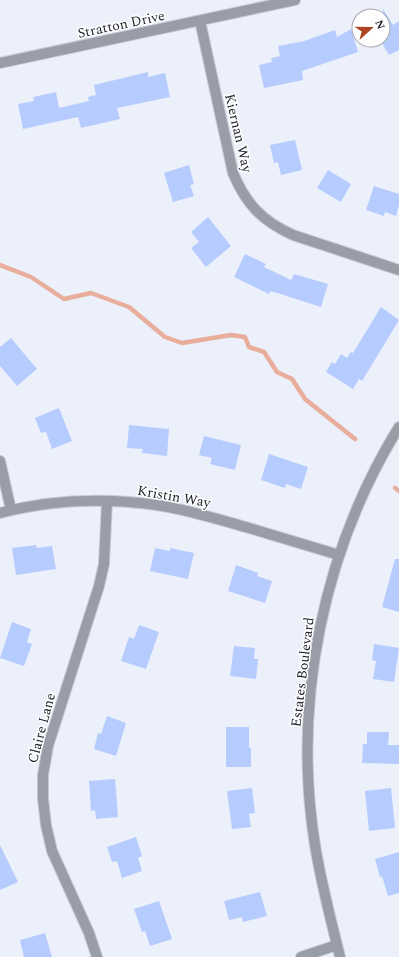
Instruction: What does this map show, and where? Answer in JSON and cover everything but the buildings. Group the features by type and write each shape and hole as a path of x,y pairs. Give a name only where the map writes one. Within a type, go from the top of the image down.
{"street":[{"name":"Stratton Drive","path":"0,63 295,0"},
{"name":"Kiernan Way","path":"200,21 233,173 240,190 250,205 279,229 399,270"},
{"name":"Estates Boulevard","path":"340,957 323,888 315,844 310,800 308,746 310,702 315,658 325,604 339,555 364,490 384,451 399,427"},
{"path":"0,461 11,510"},
{"name":"Kristin Way","path":"0,513 66,502 107,501 163,506 207,516 339,555"},
{"name":"Claire Lane","path":"97,957 89,933 52,851 46,825 43,799 43,776 48,746 99,586 104,564 107,501"},
{"path":"301,957 337,945"}],"waterway":[{"path":"0,265 31,277 64,299 91,293 129,307 165,337 182,343 231,335 245,337 249,347 264,352 277,372 292,379 305,399 355,439"},
{"path":"395,488 399,491"}]}
